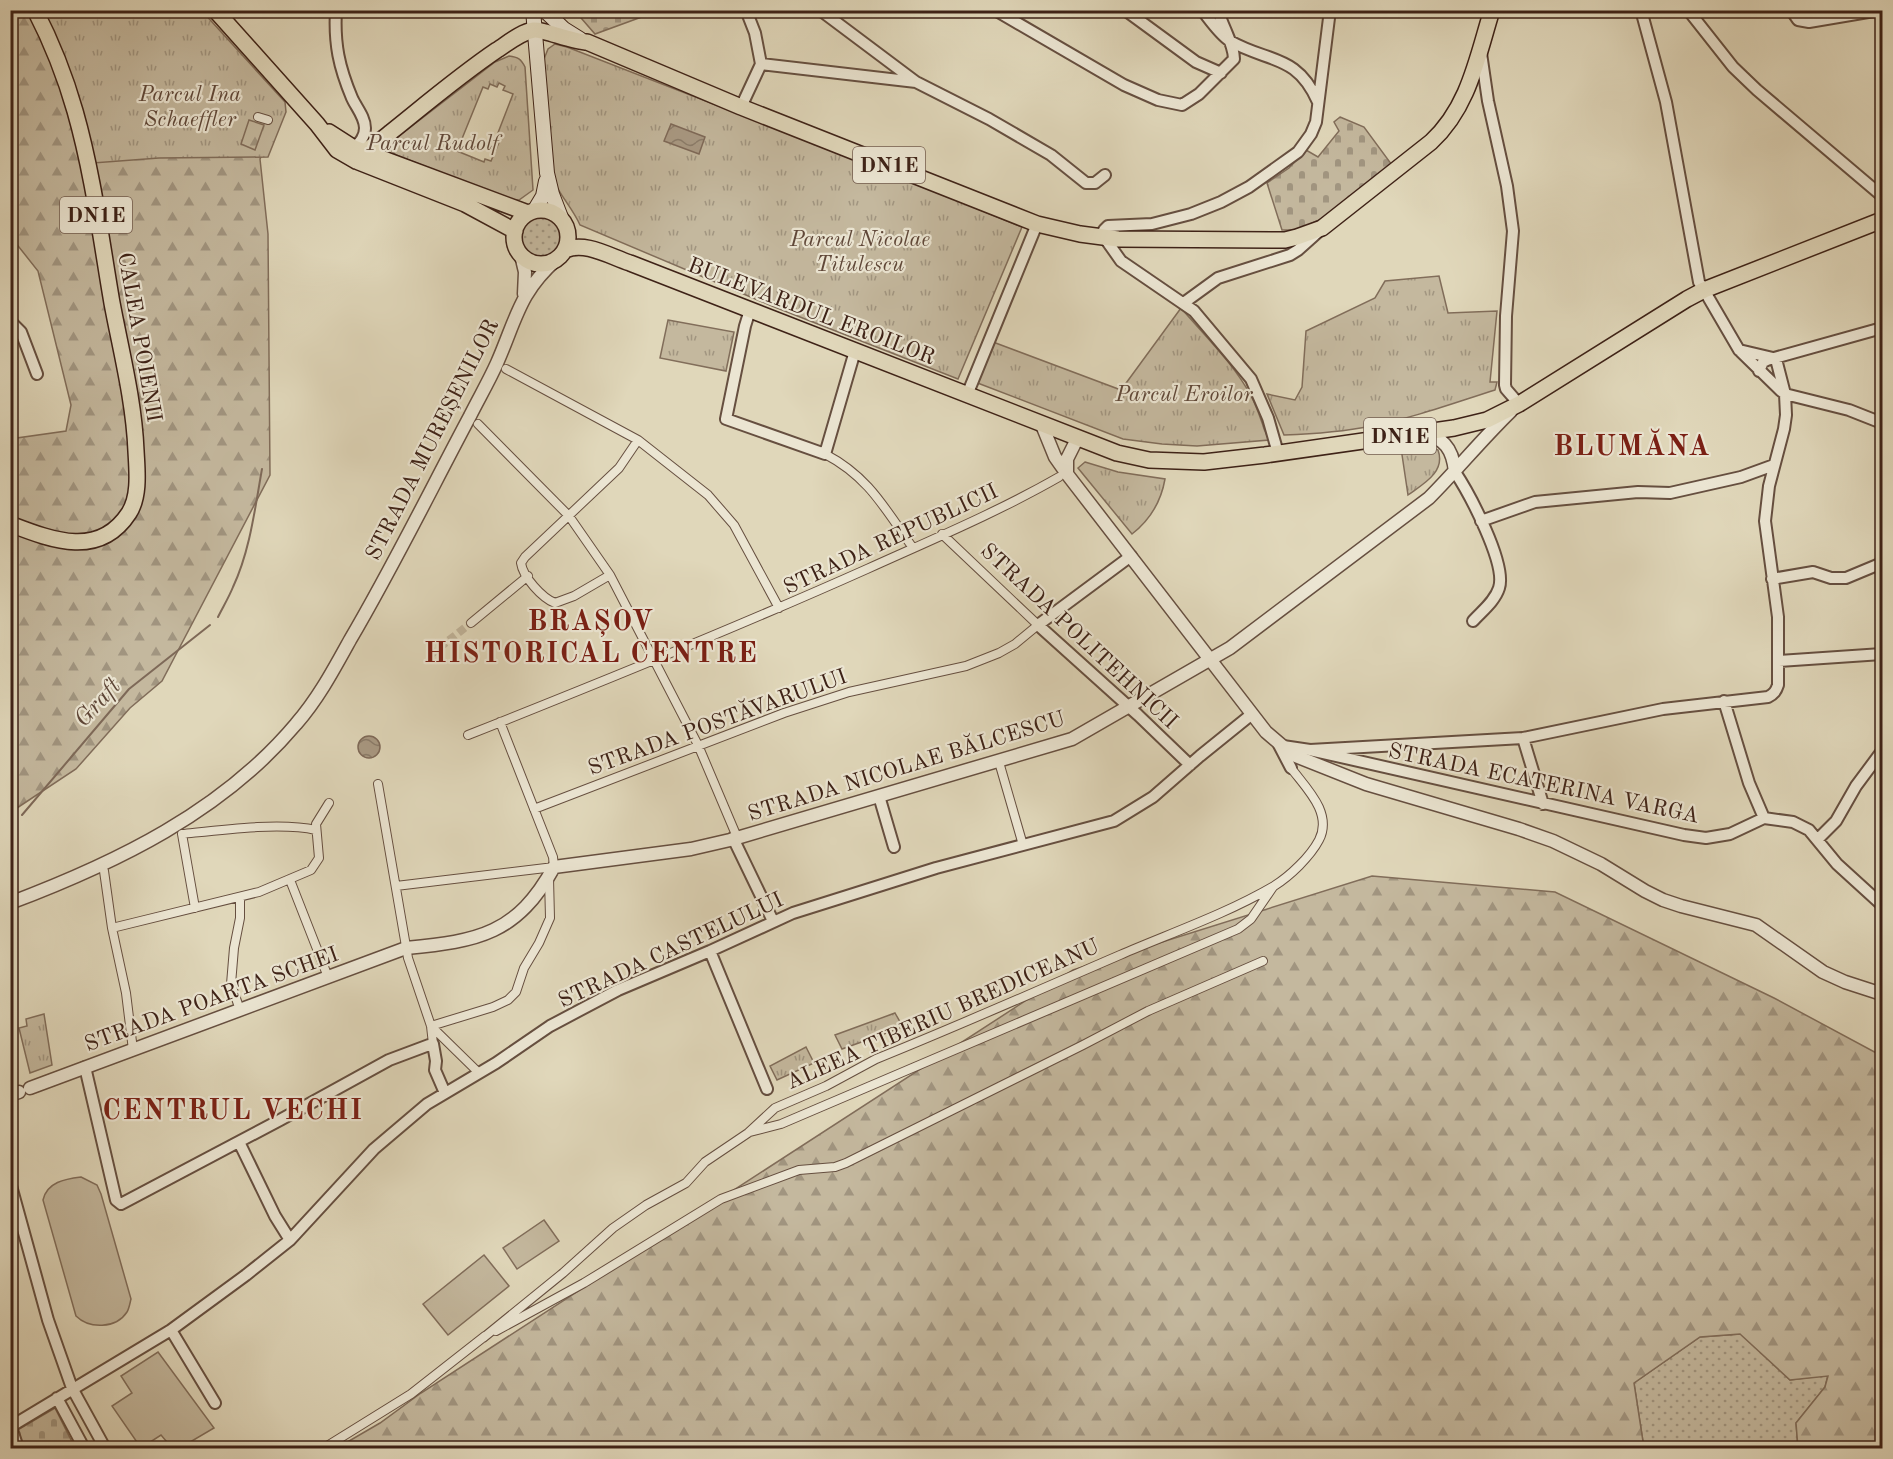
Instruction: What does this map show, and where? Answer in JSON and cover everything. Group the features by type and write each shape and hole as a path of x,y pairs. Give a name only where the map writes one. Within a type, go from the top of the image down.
{"main road":[{"name":"CALEA POIENII","path":"10,524 66,542 78,543 102,536 114,529 130,512 136,490 137,474 134,426 83,142 60,63 35,10"},
{"path":"215,10 317,124 337,150 358,153 465,204 515,231"},
{"path":"533,10 547,173 552,194 568,234 561,255"},
{"path":"544,10 564,29 587,42"},
{"name":"DN1E","path":"534,30 576,42 587,42 741,107 1037,224 1118,239 1285,240 1322,228 1431,142 1444,129 1458,111 1466,93 1492,10"},
{"path":"358,153 389,135 414,112 515,38 534,30"},
{"path":"381,164 389,135"},
{"path":"381,164 531,212 549,211 562,219"},
{"path":"521,255 517,248 515,231 521,219 531,212 545,190 547,173"},
{"name":"DN1E","path":"1519,404 1687,299 1882,220"},
{"name":"BULEVARDUL EROILOR","path":"561,255 575,246 585,247 1077,439 1117,453 1149,460 1204,462 1454,428 1487,420 1519,404"},
{"name":"DN1E","path":"521,255 535,263 542,264 561,255"}],"street":[{"path":"336,10 335,44 338,57 352,99 365,126 358,153"},
{"path":"741,107 761,64 755,33 746,10"},
{"path":"820,10 916,82 989,119 1051,155 1086,183 1095,183 1105,176"},
{"path":"996,10 1124,85 1171,104 1182,105 1191,100 1234,59 1234,50 1228,40 1202,10"},
{"path":"1125,10 1196,62 1221,73"},
{"path":"1218,10 1228,40 1295,69 1305,78 1318,102"},
{"path":"1278,453 1268,418 1251,379 1185,302 1121,261 1104,237 1104,230 1108,226 1152,224 1191,214 1221,202 1249,187 1298,152 1311,134 1316,122 1330,10"},
{"path":"1641,10 1666,102 1699,282 1704,291 1739,350 1785,394 1849,410 1882,423"},
{"path":"1688,10 1733,67 1882,196"},
{"path":"1791,10 1798,20 1809,22 1880,10"},
{"path":"1480,47 1485,86 1507,186 1513,231 1506,316 1505,381 1506,389 1519,404"},
{"path":"761,64 916,82"},
{"path":"258,117 268,120"},
{"path":"967,395 1037,224"},
{"path":"1185,302 1218,278 1290,255 1322,228"},
{"name":"STRADA MUREȘENILOR","path":"521,255 525,272 524,295"},
{"name":"STRADA MUREȘENILOR","path":"10,903 154,839 220,795 262,760 298,723 373,601 496,365 524,295 536,278 561,255"},
{"path":"750,310 726,419 825,454 858,476 875,493 913,548"},
{"path":"10,321 21,332 37,375"},
{"path":"1759,370 1763,362 1882,328"},
{"path":"1739,350 1776,358"},
{"path":"825,454 855,351"},
{"path":"1310,750 1523,738 1663,709 1768,697 1777,691 1778,617 1765,521 1767,495 1784,429 1785,394 1776,358"},
{"path":"506,369 638,440 691,480 734,525 779,608"},
{"name":"STRADA NICOLAE BĂLCESCU","path":"552,871 691,849 735,838 1072,739 1230,648 1358,550 1404,518 1455,472 1483,438 1519,404"},
{"path":"478,424 569,516 610,575 698,745 735,838 774,921"},
{"path":"1042,425 1063,476 1131,556 1252,714 1279,745 1293,755 1375,788 1553,841 1601,864 1663,900 1756,925 1823,972 1882,994"},
{"path":"1410,434 1430,435 1444,441 1451,452 1455,472 1468,493 1497,561 1501,579 1496,595 1473,621"},
{"path":"1063,476 1067,459 1077,439"},
{"path":"610,575 574,596 555,603 543,595 522,567 523,560 619,468 638,440"},
{"path":"1481,521 1535,502 1638,492 1670,493 1722,482 1774,465"},
{"name":"STRADA REPUBLICII","path":"468,735 779,608 913,548 1063,476"},
{"name":"STRADA POLITEHNICII","path":"942,534 1190,765"},
{"name":"STRADA POSTĂVARULUI","path":"534,808 784,713 849,692 966,666 999,653 1015,644 1131,556"},
{"path":"1772,579 1814,572 1831,578 1846,578 1882,563"},
{"path":"471,623 528,576"},
{"path":"1779,661 1882,654"},
{"path":"1724,701 1749,783 1764,818 1793,822 1809,830 1837,864 1880,900"},
{"name":"STRADA CASTELULUI","path":"11,1425 171,1330 246,1275 290,1240 374,1149 428,1104 550,1026 598,1000 774,921 813,906 936,868 1114,820 1153,797 1252,714"},
{"path":"431,1026 494,1007 516,992 524,968 550,918 553,857 500,722"},
{"path":"1523,738 1543,804"},
{"name":"STRADA ECATERINA VARGA","path":"1279,745 1310,750 1684,835 1706,838 1730,834 1764,818"},
{"name":"ALEEA TIBERIU BREDICEANU","path":"483,1338 563,1273 613,1228 646,1205 686,1183 705,1162 748,1133 775,1108 826,1086 876,1059 1214,915 1286,877 1309,854 1320,839 1323,824 1319,807 1291,768 1279,745"},
{"path":"1818,839 1836,821 1856,786 1882,751"},
{"path":"999,762 1023,845"},
{"path":"378,783 408,958 431,1026 436,1061 435,1070 445,1093"},
{"path":"879,796 894,847"},
{"path":"112,928 240,898 311,870 319,858 316,824 329,803"},
{"path":"195,908 182,834 274,827 301,827 316,830"},
{"path":"104,871 112,928 126,993 133,1050"},
{"path":"396,885 552,871"},
{"name":"STRADA POARTA SCHEI","path":"20,1092 406,948 437,945 482,935 500,928 517,917 529,904 552,871"},
{"path":"290,880 328,977"},
{"path":"748,1133 781,1124 1238,929 1251,920 1274,885"},
{"path":"240,898 240,918 234,948 231,984 240,1010"},
{"path":"710,951 767,1089"},
{"path":"324,1449 411,1394 483,1338 584,1283 721,1199 799,1170 835,1167 846,1163 1148,1011 1263,961"},
{"path":"431,1026 479,1073"},
{"path":"85,1067 116,1200 121,1203 389,1060 433,1044"},
{"path":"239,1142 275,1216 290,1240"},
{"path":"10,1182 48,1320 73,1390 105,1449"},
{"path":"171,1330 215,1403"},
{"path":"57,1398 84,1449"},
{"path":"11,1425 18,1449"}],"green space":[{"path":"11,11 196,11 285,110 260,159 268,234 270,475 162,681 130,708 76,769 14,810 10,807 10,439 66,431 71,405 38,271 11,237"},
{"name":"Parcul Ina Schaeffler","path":"39,11 202,11 285,102 286,112 268,157 159,158 93,163","holes":["249,120 264,125 255,150 241,144"]},
{"path":"575,11 658,11 595,34"},
{"name":"Parcul Nicolae Titulescu","path":"555,44 883,170 1022,227 958,379 772,306 580,225 552,177 544,59 548,49"},
{"name":"Parcul Rudolf","path":"512,56 519,59 525,67 533,190 519,200 511,200 396,155 390,149 392,142 399,136 495,62","holes":["499,83 505,86 503,90 513,94 496,138 500,140 491,161 485,159 484,162 457,151 483,87 488,89 490,84 497,87"]},
{"path":"1340,117 1364,127 1392,165 1321,219 1298,230 1282,230 1267,183 1289,168 1306,150 1318,157 1339,131 1334,122"},
{"path":"542,216 557,222 563,237 557,252 542,258 527,252 521,237 527,222"},
{"path":"1439,276 1448,313 1497,311 1490,382 1497,382 1495,390 1387,423 1338,431 1284,435 1267,394 1295,400 1302,387 1306,331 1375,298 1385,281"},
{"name":"Parcul Eroilor","path":"1181,308 1219,350 1244,384 1269,440 1197,446 1123,439 975,382 993,342 1121,390"},
{"path":"668,320 734,332 726,371 660,358"},
{"path":"1426,445 1438,450 1439,465 1432,477 1408,495 1401,448"},
{"path":"1085,462 1118,472 1165,479 1154,510 1132,534 1078,468"},
{"path":"1372,876 1555,892 1774,998 1882,1056 1882,1448 1798,1448 1796,1423 1825,1387 1828,1376 1790,1380 1740,1334 1700,1337 1634,1383 1644,1448 337,1448 380,1423 421,1393 1073,970"},
{"path":"895,1013 903,1027 842,1049 835,1035"},
{"path":"44,1014 52,1065 30,1073 19,1028 27,1026 26,1019"},
{"path":"806,1047 814,1063 777,1080 770,1066"},
{"path":"81,1177 97,1185 101,1194 131,1299 129,1308 122,1318 109,1324 95,1325 76,1316 43,1200 48,1189 53,1185 63,1180"},
{"path":"544,1220 559,1241 517,1269 503,1248"},
{"path":"484,1255 509,1286 448,1335 423,1304"},
{"path":"1741,1334 1790,1380 1828,1375 1825,1387 1796,1423 1798,1448 1644,1448 1634,1383 1700,1337"},
{"path":"158,1352 214,1428 180,1448 172,1448 161,1435 141,1448 112,1406 132,1393 121,1376"},
{"path":"55,1408 75,1448 19,1448 14,1432"}],"water":[{"path":"671,124 705,137 699,154 664,141"},
{"path":"369,736 377,739 380,747 377,755 369,758 361,755 358,747 361,739"}],"waterway":[{"name":"Graft","path":"218,617 244,559 262,469"},
{"name":"Graft","path":"22,815 129,689 210,625"}],"tunnel":[{"path":"430,655 471,623"}],"district":[{"name":"BLUMĂNA","path":"1632,445"},
{"name":"BRAȘOV HISTORICAL CENTRE","path":"591,636"},
{"name":"CENTRUL VECHI","path":"233,1109"}]}
